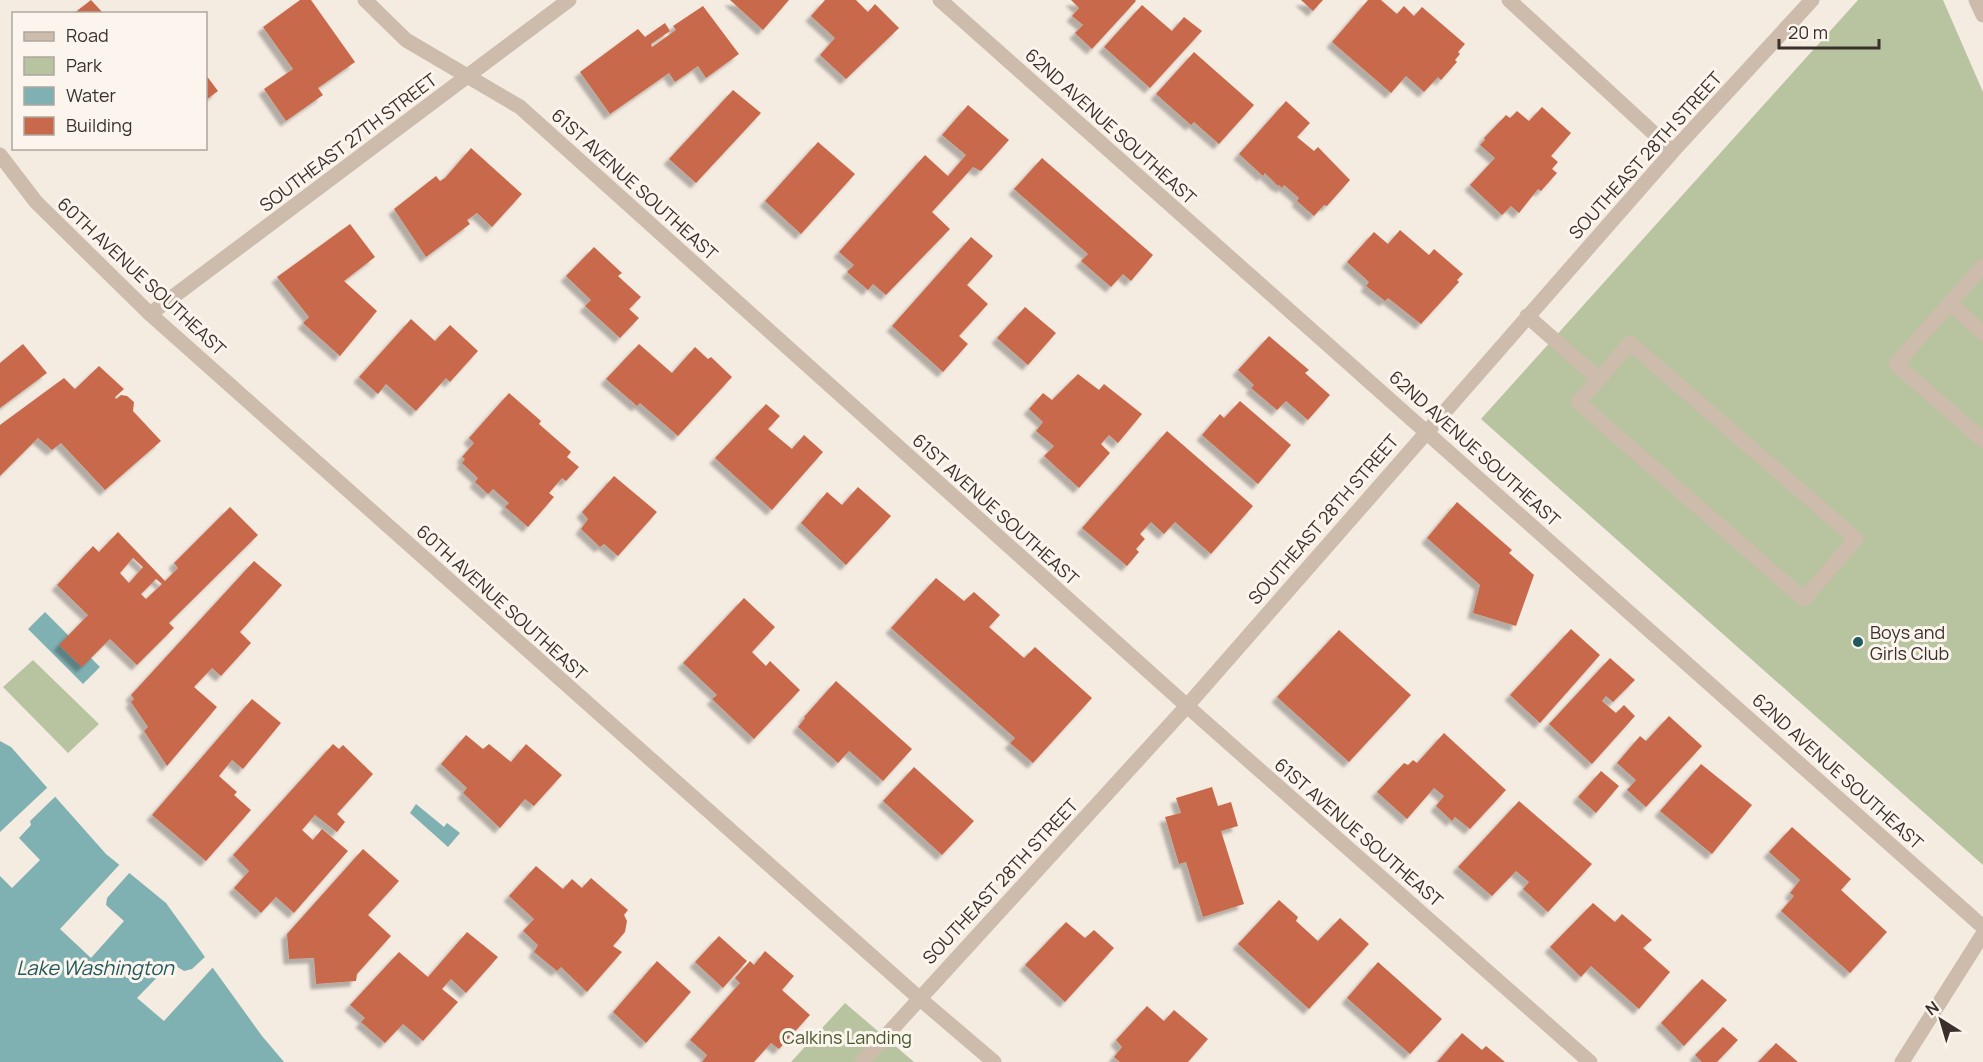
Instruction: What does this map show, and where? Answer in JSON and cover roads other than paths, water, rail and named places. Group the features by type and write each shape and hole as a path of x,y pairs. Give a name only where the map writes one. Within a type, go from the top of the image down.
{"street":[{"name":"61ST AVENUE SOUTHEAST","path":"365,0 406,40 520,107 1187,706 1590,1062"},
{"name":"SOUTHEAST 27TH STREET","path":"150,314 569,0"},
{"name":"62ND AVENUE SOUTHEAST","path":"940,0 1983,927"},
{"path":"1509,0 1673,151"},
{"name":"SOUTHEAST 28TH STREET","path":"862,1062 1187,706 1673,151 1812,0"},
{"path":"1976,0 1983,15"},
{"name":"60TH AVENUE SOUTHEAST","path":"0,155 36,202 150,314 919,998 994,1062"},
{"path":"1983,266 1896,364 1983,440"},
{"path":"1950,303 1983,333"},
{"path":"1527,316 1599,379"},
{"path":"1630,343 1856,539 1804,598 1578,402 1599,379 1630,343"},
{"path":"1902,1062 1983,934"}],"water":[{"path":"45,612 100,667 83,684 28,629"},
{"name":"Lake Washington","path":"0,741 11,747 106,854 166,903 262,1036 284,1062 0,1062"},
{"path":"416,804 444,827 447,823 460,833 448,847 410,813"}],"place":[{"name":"Boys and Girls Club","path":"1858,642"}],"park label":[{"name":"Calkins Landing","path":"847,1037"}]}
